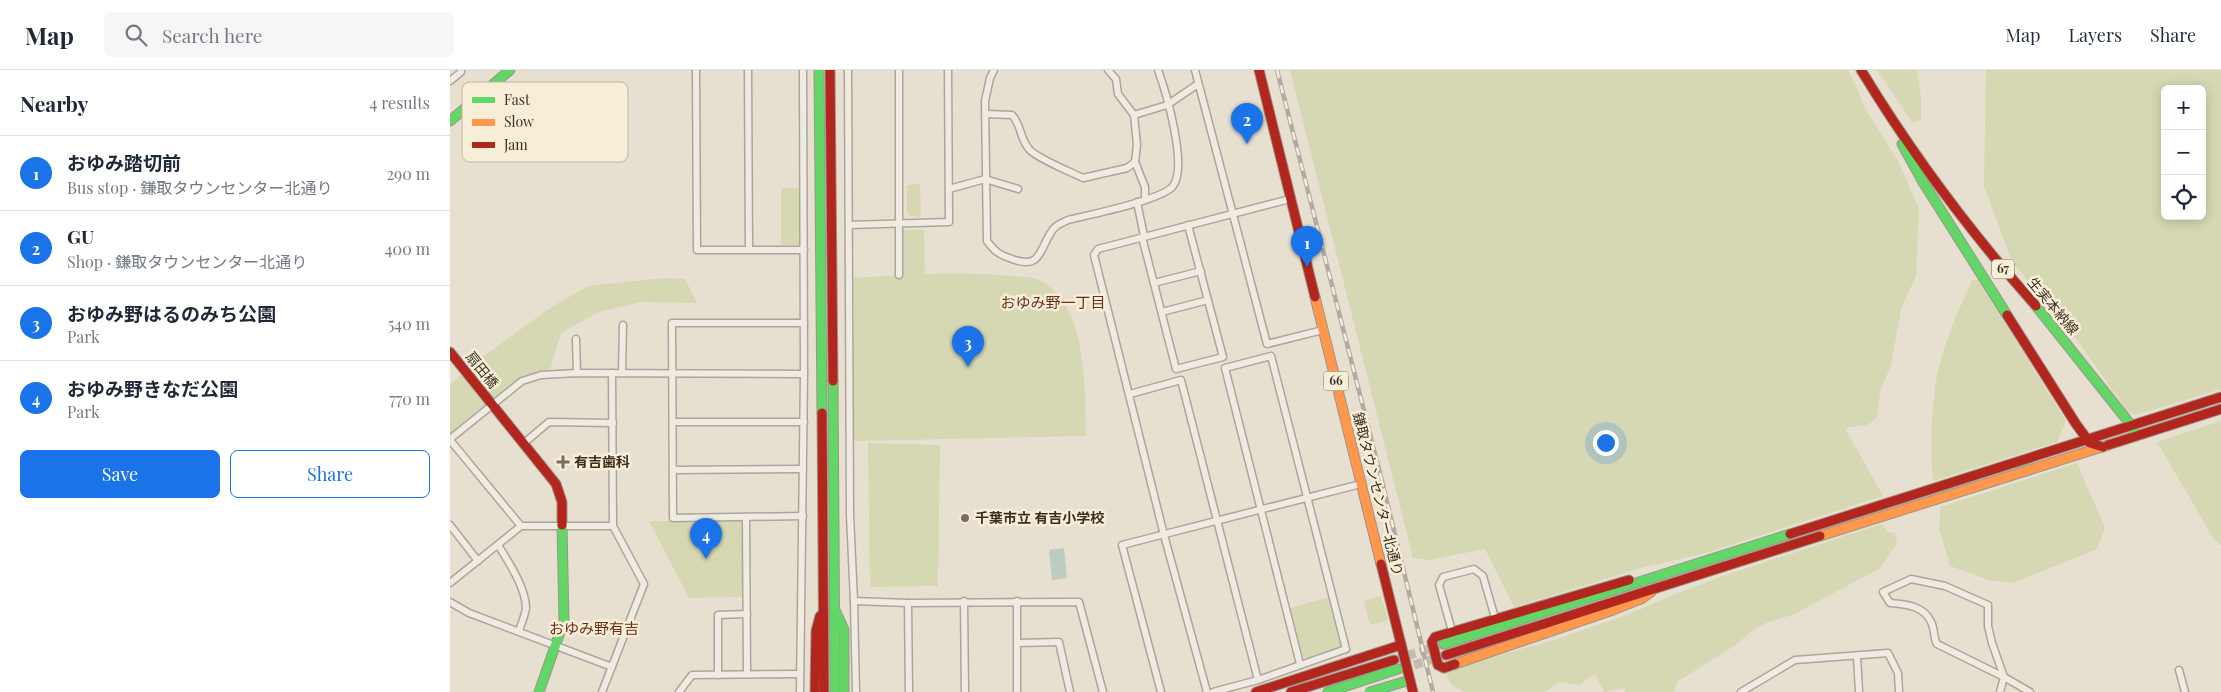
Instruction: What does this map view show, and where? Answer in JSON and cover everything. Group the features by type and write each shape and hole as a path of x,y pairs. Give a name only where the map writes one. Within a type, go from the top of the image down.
{"street":[{"path":"496,82 510,70"},
{"path":"696,70 697,250 804,250"},
{"path":"748,70 749,250"},
{"path":"800,692 804,422 803,70"},
{"path":"818,70 824,692"},
{"path":"830,70 835,692"},
{"path":"848,70 850,516 856,692"},
{"path":"899,70 899,275"},
{"path":"849,225 949,222 948,70"},
{"path":"994,70 990,78 985,101 985,179 988,241 996,253 1023,263 1034,260 1042,253 1052,230 1058,225 1068,220 1145,200 1166,192 1173,187 1177,178 1178,149 1158,70"},
{"path":"1108,70 1116,79 1118,94 1134,115 1137,145 1135,162 1145,187 1145,200"},
{"path":"1195,70 1267,344 1323,330"},
{"name":"鎌取タウンセンター北通り","path":"1259,70 1413,692"},
{"name":"生実本納線","path":"1862,70 1923,182 2087,439"},
{"path":"450,81 462,71"},
{"path":"1134,115 1167,105 1198,84"},
{"name":"生実本納線","path":"1877,97 1948,200 2004,270 2039,308 2131,425 2136,436"},
{"path":"450,121 462,111"},
{"path":"986,114 1012,114 1019,123 1022,138 1029,150 1083,178 1127,168 1135,162"},
{"path":"948,189 985,179 1018,189"},
{"path":"1207,692 1164,535 1094,255 1098,249 1290,199"},
{"path":"1137,202 1143,237 1176,369 1223,356 1188,225"},
{"path":"1154,283 1201,271"},
{"path":"1162,312 1208,300"},
{"path":"803,516 673,518 672,323 804,323"},
{"path":"622,374 623,325"},
{"path":"576,339 577,373"},
{"name":"扇田橋","path":"450,352 556,484 562,502 564,621 557,646 539,692"},
{"path":"1214,692 1258,680 1346,649 1271,356 1224,368 1300,664"},
{"path":"521,526 450,440 522,382 531,377 577,373 804,374"},
{"path":"602,692 644,584 613,526 612,373"},
{"path":"1130,394 1181,380 1258,680"},
{"path":"1879,512 1969,477 2221,397"},
{"path":"1444,644 1661,581 1879,512 1971,487 2221,409"},
{"path":"524,443 549,422 613,423"},
{"path":"673,422 804,422"},
{"path":"2087,439 2103,447"},
{"path":"673,470 803,468"},
{"path":"1162,692 1122,545 1361,484"},
{"path":"746,517 747,674"},
{"path":"450,525 478,561"},
{"path":"450,583 521,526 613,526"},
{"path":"498,545 512,567 524,600 525,613 519,631"},
{"path":"1452,631 1439,585 1443,577 1474,569 1483,576 1495,618"},
{"path":"1640,578 1661,581 1640,599 1613,610 1440,668 1434,650 1433,639 1452,631 1600,587 1640,578"},
{"path":"2000,692 2004,677 1988,626 1988,605 1945,586 1911,579 1883,592 1890,604 1906,604 1924,612 1932,623 1934,638 1937,644 2004,677 2030,692"},
{"path":"1446,655 1661,581"},
{"path":"854,601 908,603 964,601 1079,602 1103,692"},
{"path":"964,601 965,692"},
{"path":"1017,601 1017,692"},
{"path":"450,602 469,613 612,667"},
{"path":"908,603 908,692"},
{"path":"834,610 844,630 844,692"},
{"path":"815,692 816,631 822,611"},
{"path":"718,675 718,615 747,614"},
{"path":"1018,643 1059,642 1070,692"},
{"path":"1256,692 1401,645"},
{"path":"1740,692 1795,660 1888,653 1898,673 1899,692"},
{"path":"1857,656 1860,692"},
{"path":"1291,692 1394,660"},
{"path":"1328,692 1398,669"},
{"path":"2179,670 2184,692"},
{"path":"679,692 692,675 800,674"},
{"path":"1370,692 1410,680"}],"green space":[{"path":"1290,70 1848,70 1868,113 1898,161 1919,208 1916,276 1901,309 1891,365 1880,392 1877,418 1867,425 1845,428 1883,496 1706,553 1645,567 1514,607 1485,549 1429,560 1413,558"},
{"path":"1877,70 1917,70 1921,97 1921,120 1913,123"},
{"path":"1986,70 2221,70 2221,389 2136,415 2128,412 2067,326 2012,262 1984,186"},
{"path":"920,184 921,217 909,216 907,213 907,185"},
{"path":"781,188 802,188 803,245 781,245"},
{"path":"902,230 924,230 925,274 958,273 1029,277 1038,280 1054,291 1066,307 1075,327 1080,349 1084,372 1086,436 854,441 854,278 901,275"},
{"path":"663,278 685,279 697,303 641,302 599,312 561,333 550,370 524,375 450,434 450,385 473,364 550,308 588,286"},
{"path":"1972,280 1978,280 2066,421 2057,442 1933,481 1931,431 1936,381 1946,342"},
{"path":"2221,421 2221,546 2214,539 2157,442"},
{"path":"868,443 940,445 938,586 870,587"},
{"path":"2077,463 2105,528 2097,549 2012,583 1989,580 1950,566 1939,528 1941,507"},
{"path":"649,521 743,521 743,597 689,598"},
{"path":"1881,524 1888,532 1895,533 1897,544 1879,569 1792,615 1768,622 1752,631 1734,646 1677,682 1674,692 1626,692 1623,688 1604,692 1595,674 1579,685 1559,682 1545,692 1464,692 1451,684 1447,676 1450,669 1554,640 1632,613 1723,576"},
{"path":"1381,596 1388,620 1370,625 1364,601"},
{"path":"1329,597 1341,645 1340,648 1307,659 1303,656 1290,608"}],"shaded area":[{"path":"1064,548 1067,578 1052,580 1049,550"}],"tunnel":[{"path":"1394,660 1444,644"},
{"path":"1401,669 1446,655"}],"railway":[{"path":"1277,70 1382,481 1433,692"}],"traffic: fast":[{"path":"496,82 510,70"},
{"path":"819,70 822,413"},
{"path":"450,121 462,111"},
{"path":"1902,144 1923,182 2007,315"},
{"path":"2036,306 2131,425 2136,436"},
{"path":"833,381 835,692"},
{"path":"539,692 564,621 562,525"},
{"path":"1444,644 1790,534"},
{"path":"836,612 844,630 844,692"},
{"path":"1328,692 1398,669"},
{"path":"1370,692 1410,680"}],"traffic: slow":[{"path":"1315,297 1381,564"},
{"path":"1820,536 2108,445"},
{"path":"1455,664 1613,610 1641,599 1651,592"}],"traffic: jam":[{"path":"830,70 833,381"},
{"path":"1259,70 1315,297"},
{"path":"1861,70 1880,101 1943,192 1988,250 2036,306"},
{"path":"2007,315 2076,424 2090,443 2103,447"},
{"path":"450,352 556,484 562,502 562,525"},
{"path":"1790,534 2221,397"},
{"path":"2108,445 2221,409"},
{"path":"822,413 824,692"},
{"path":"1446,655 1820,536"},
{"path":"1381,564 1413,692"},
{"path":"1455,664 1444,668 1438,665 1432,642 1435,637 1629,580"},
{"path":"815,692 816,631 820,616"},
{"path":"1256,692 1401,645"},
{"path":"1291,692 1394,660"}],"place":[{"name":"GU","path":"1247,144"},
{"name":"おゆみ踏切前","path":"1307,267"},
{"name":"おゆみ野はるのみち公園","path":"968,367"},
{"name":"有吉歯科","path":"563,462"},
{"name":"千葉市立 有吉小学校","path":"965,518"},
{"name":"おゆみ野きなだ公園","path":"706,559"}],"district":[{"name":"おゆみ野一丁目","path":"1053,303"},
{"name":"おゆみ野有吉","path":"594,629"}]}
